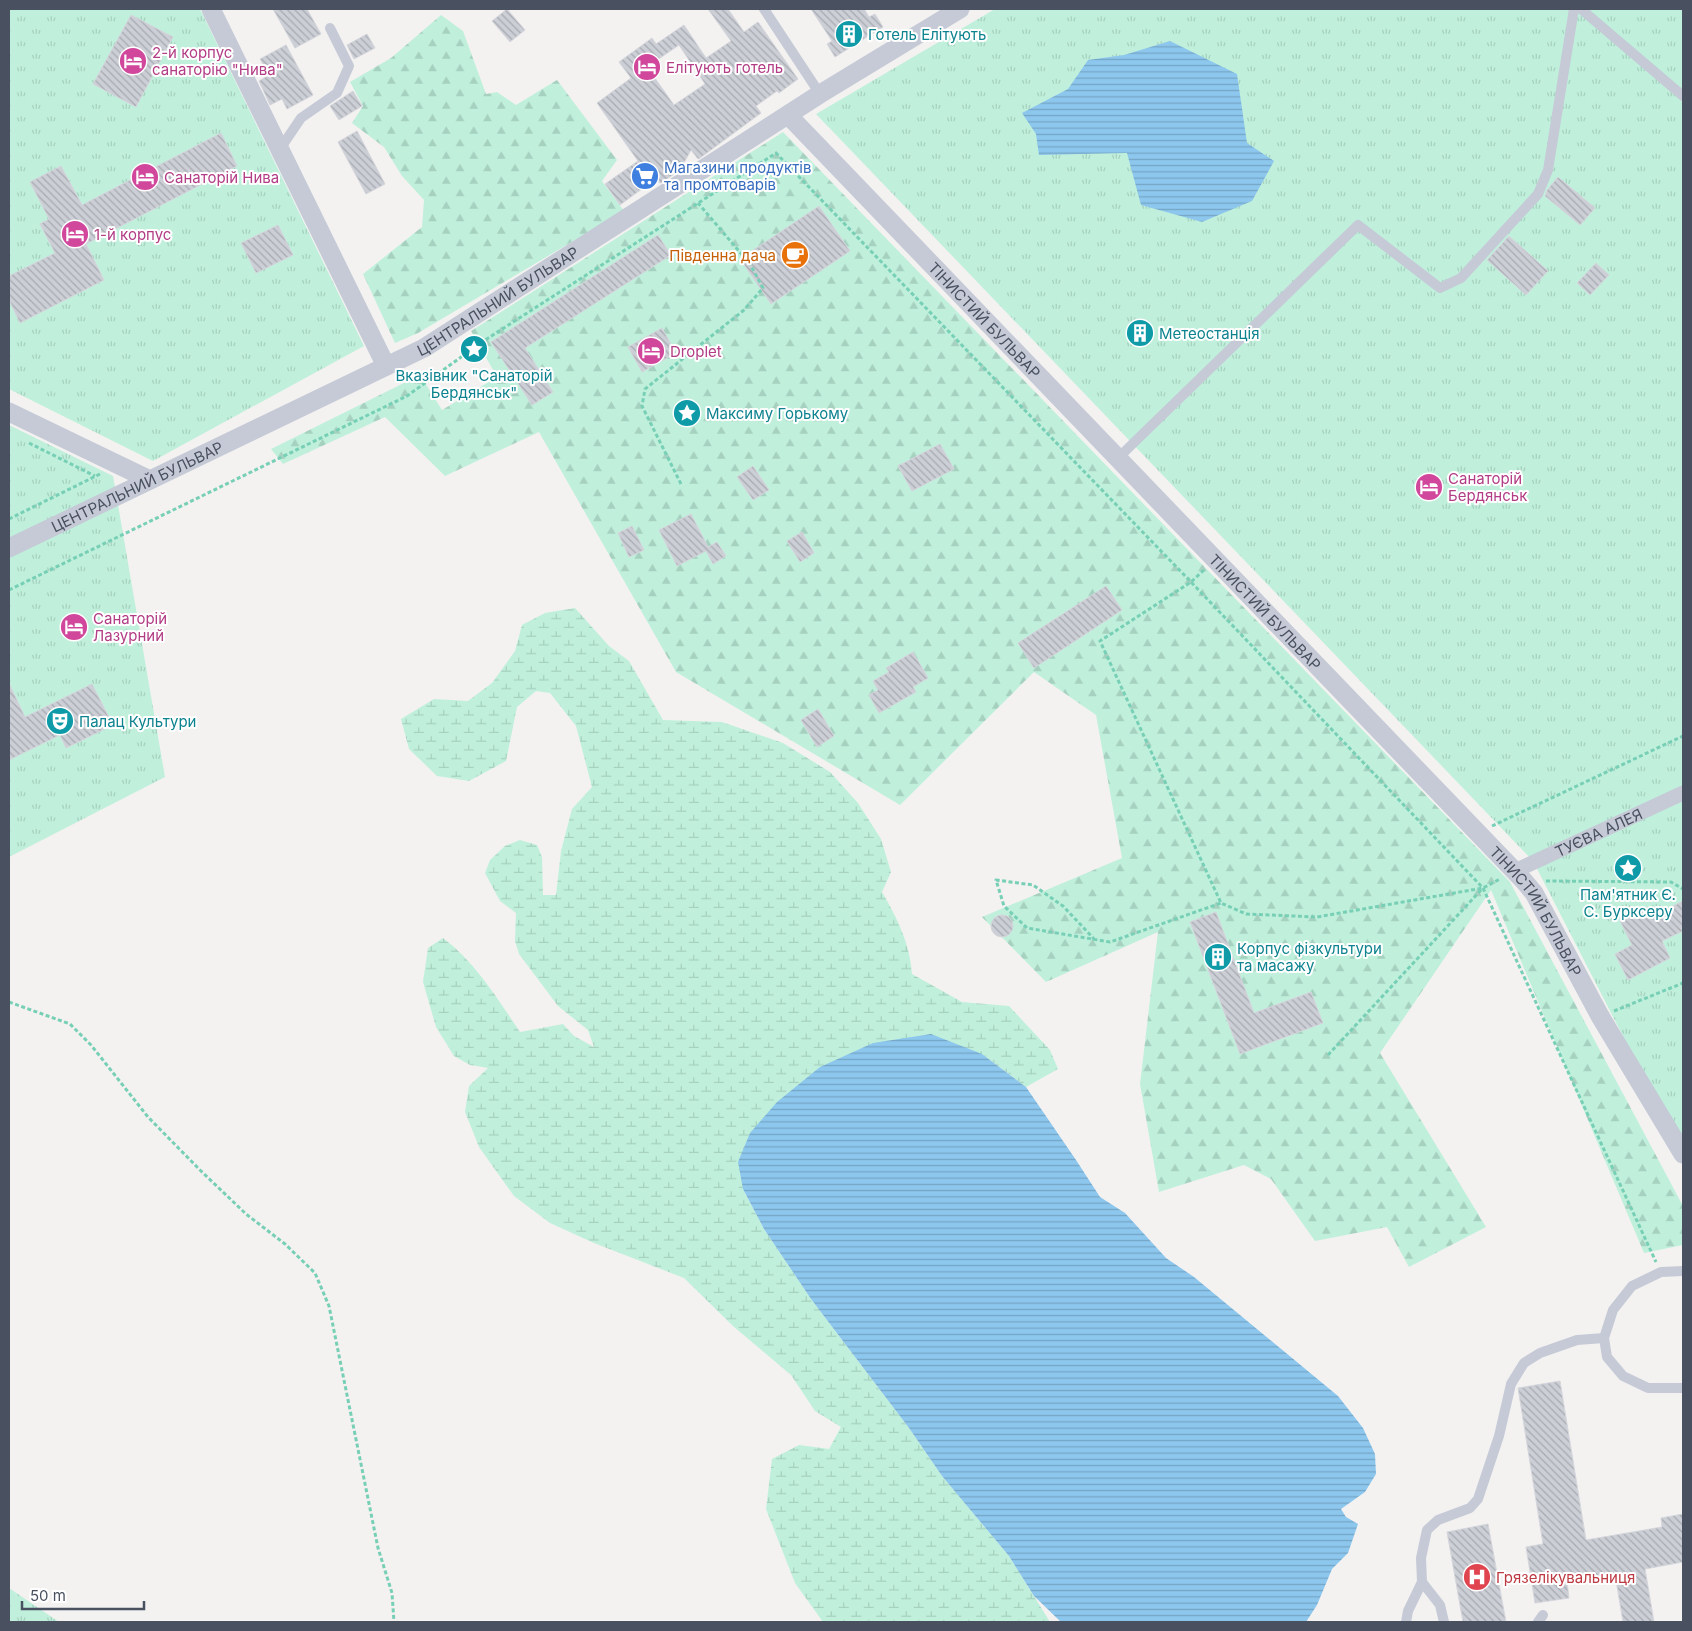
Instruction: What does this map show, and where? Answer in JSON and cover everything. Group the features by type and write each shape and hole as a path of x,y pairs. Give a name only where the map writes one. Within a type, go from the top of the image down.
{"street":[{"path":"211,9 386,366"},
{"name":"ЦЕНТРАЛЬНИЙ БУЛЬВАР","path":"9,548 424,348 820,94 960,9"},
{"name":"ТІНИСТИЙ БУЛЬВАР","path":"788,115 1520,876 1534,893 1600,1016 1683,1154"},
{"path":"9,412 150,480"},
{"name":"ТУЄВА АЛЕЯ","path":"1520,876 1683,793"}],"lane":[{"path":"764,9 820,94"},
{"path":"1118,458 1358,225 1440,288 1461,278 1538,194 1548,170 1574,9"},
{"path":"1581,9 1683,96"},
{"path":"280,149 301,118 337,93 349,66 330,28"},
{"path":"1683,1271 1661,1272 1632,1286 1613,1310 1604,1338 1607,1357 1623,1376 1648,1388 1683,1388"},
{"path":"1406,1622 1408,1610 1422,1582 1421,1558 1427,1530 1438,1520 1470,1508 1478,1499 1499,1436 1511,1384 1524,1363 1540,1353 1577,1340 1604,1338"},
{"path":"1422,1582 1440,1606 1444,1622"}],"path":[{"path":"9,590 407,396 482,342 776,153 1191,582 1483,888 1661,1272"},
{"path":"681,484 642,406 645,389 744,310 763,288 750,264 698,203"},
{"path":"9,519 95,476 26,441"},
{"path":"1216,560 1191,582 1100,641 1221,903 1246,914 1317,917 1483,888"},
{"path":"1478,832 1683,736"},
{"path":"1520,876 1671,882 1683,889"},
{"path":"1095,940 1063,906 1033,885 996,880 1004,906 1027,928 1095,940 1110,942 1221,903"},
{"path":"1328,1055 1483,888"},
{"path":"1600,1016 1683,983"},
{"path":"9,1002 70,1024 91,1045 148,1117 200,1170 246,1214 286,1244 315,1273 329,1306 378,1548 392,1593 394,1622"}],"green space":[{"name":"Санаторій Нива","path":"9,9 200,9 364,346 153,461 9,389"},
{"name":"Санаторій Бердянськ","path":"995,9 1683,9 1683,1153 1533,861 816,114"},
{"path":"441,15 463,31 486,94 497,92 516,105 557,80 617,160 602,181 624,211 418,333 395,343 363,274 422,227 424,200 402,176 384,147 352,123 363,106 350,82 391,58"},
{"path":"783,132 1510,882 1683,1206 1683,1245 1644,1253 1491,890 1380,1053 1486,1227 1409,1267 1387,1227 1315,1241 1271,1179 1244,1165 1159,1192 1140,1084 1158,932 1046,982 982,917 1122,858 1096,715 1034,672 900,805 676,672 539,432 445,476 385,417 283,464 271,449 420,375 442,410 497,377 471,331"},
{"name":"Санаторій Лазурний","path":"9,425 113,476 165,777 9,857"},
{"path":"575,608 609,646 629,661 663,720 722,722 783,743 830,772 858,803 881,839 891,872 882,892 893,911 906,941 912,974 962,1002 1009,1006 1050,1050 1058,1069 1026,1087 982,1054 743,1189 764,1229 811,1299 909,1428 942,1476 1009,1556 1050,1622 823,1622 795,1583 766,1509 772,1459 799,1445 829,1449 841,1427 815,1411 791,1375 733,1326 684,1278 594,1243 550,1223 514,1196 479,1147 465,1112 469,1086 488,1068 470,1065 454,1056 436,1027 423,982 428,948 443,938 466,958 503,1006 520,1032 563,1024 574,1036 594,1047 588,1030 558,1006 519,954 515,941 516,913 500,901 485,873 490,860 505,846 520,840 537,845 542,857 543,895 556,895 561,851 572,809 592,787 576,726 550,693 536,691 517,707 506,761 469,781 437,776 409,749 401,719 434,699 468,701 492,683 515,651 522,625 545,613"},
{"path":"9,1588 59,1622 9,1622"}],"water":[{"path":"1170,41 1237,74 1247,143 1274,161 1252,201 1202,222 1141,205 1127,153 1039,155 1036,134 1022,113 1068,89 1088,60 1124,55"},
{"path":"931,1034 982,1054 1026,1087 1100,1197 1125,1213 1166,1258 1194,1277 1338,1396 1363,1428 1375,1454 1376,1474 1365,1492 1341,1509 1346,1517 1358,1524 1348,1553 1332,1569 1317,1605 1306,1622 1061,1622 1034,1596 1009,1556 942,1476 909,1428 811,1299 764,1229 743,1189 738,1162 750,1133 777,1102 820,1067 873,1043"}],"building":[{"path":"273,9 307,9 321,34 295,48"},
{"path":"507,9 525,30 510,42 492,21"},
{"path":"708,9 728,9 744,32 758,22 798,79 779,93 777,91 756,106 761,113 700,158 698,159 691,150 680,170 661,183 654,180 620,205 605,184 638,161 597,103 631,78 619,62 652,38 656,44 684,25 706,58 731,41","holes":["679,45 705,84 674,105 647,67"]},
{"name":"Готель Елітують","path":"811,9 864,9 869,17 875,14 883,27 835,57 827,44 832,41"},
{"name":"2-й корпус санаторію \"Нива\"","path":"131,15 173,37 136,107 93,84"},
{"path":"367,34 375,48 354,59 347,45"},
{"path":"286,45 313,95 287,109 282,99 270,105 259,81 269,75 260,59"},
{"path":"353,91 362,106 339,120 330,106"},
{"path":"357,131 385,184 366,194 338,142"},
{"name":"1-й корпус","path":"221,133 237,166 86,244 104,280 20,323 9,300 9,276 55,253 40,224 49,219 30,182 61,166 82,205"},
{"path":"1558,177 1595,208 1580,225 1545,196 1547,190"},
{"name":"Південна дача","path":"819,206 850,251 771,304 740,259"},
{"path":"278,225 293,255 256,273 241,243"},
{"path":"658,235 671,255 525,348 553,392 532,405 491,342"},
{"path":"1509,236 1548,271 1526,295 1487,260"},
{"path":"1596,263 1609,275 1590,295 1577,283"},
{"name":"Метеостанція","path":"1140,319 1149,323 1153,332 1149,341 1140,345 1131,341 1127,332 1131,323"},
{"path":"662,328 676,353 642,372 628,347"},
{"path":"940,444 954,469 912,491 898,466"},
{"path":"753,466 769,490 753,500 737,477"},
{"path":"691,514 708,547 717,542 726,556 713,564 706,551 677,566 659,530"},
{"path":"632,526 644,550 629,557 618,533"},
{"path":"802,532 814,553 800,562 787,541"},
{"path":"1106,586 1122,610 1034,668 1018,643"},
{"path":"913,652 928,678 913,687 916,692 879,713 869,695 878,690 873,681 889,672 886,668"},
{"name":"Палац Культури","path":"9,683 25,717 92,684 113,725 66,748 60,735 9,760"},
{"path":"818,709 834,736 817,747 801,720"},
{"path":"1683,901 1683,931 1662,941 1670,958 1628,980 1615,954 1632,945 1620,921 1648,907 1653,916"},
{"name":"Корпус фізкультури та масажу","path":"1216,912 1254,1013 1311,992 1323,1023 1240,1054 1190,922"},
{"path":"1002,915 1010,918 1013,926 1010,934 1002,937 994,934 991,926 994,918"},
{"path":"1560,1381 1586,1540 1662,1527 1661,1518 1683,1514 1683,1562 1645,1569 1654,1622 1623,1622 1615,1574 1567,1582 1569,1598 1535,1603 1526,1547 1543,1544 1518,1388"},
{"name":"Грязелікувальниця","path":"1488,1524 1506,1622 1463,1622 1447,1532"}],"place":[{"name":"Готель Елітують","path":"849,34"},
{"name":"2-й корпус санаторію \"Нива\"","path":"133,61"},
{"name":"Елітують готель","path":"647,67"},
{"name":"Магазини продуктів та промтоварів","path":"645,176"},
{"name":"Санаторій Нива","path":"145,177"},
{"name":"1-й корпус","path":"75,234"},
{"name":"Південна дача","path":"795,255"},
{"name":"Метеостанція","path":"1140,333"},
{"name":"Вказівник \"Санаторій Бердянськ\"","path":"474,349"},
{"name":"Droplet","path":"651,351"},
{"name":"Максиму Горькому","path":"687,413"},
{"name":"Санаторій Бердянськ","path":"1429,487"},
{"name":"Санаторій Лазурний","path":"74,627"},
{"name":"Палац Культури","path":"60,721"},
{"name":"Пам'ятник Є. С. Бурксеру","path":"1628,868"},
{"name":"Корпус фізкультури та масажу","path":"1218,957"},
{"name":"Грязелікувальниця","path":"1477,1577"}]}
